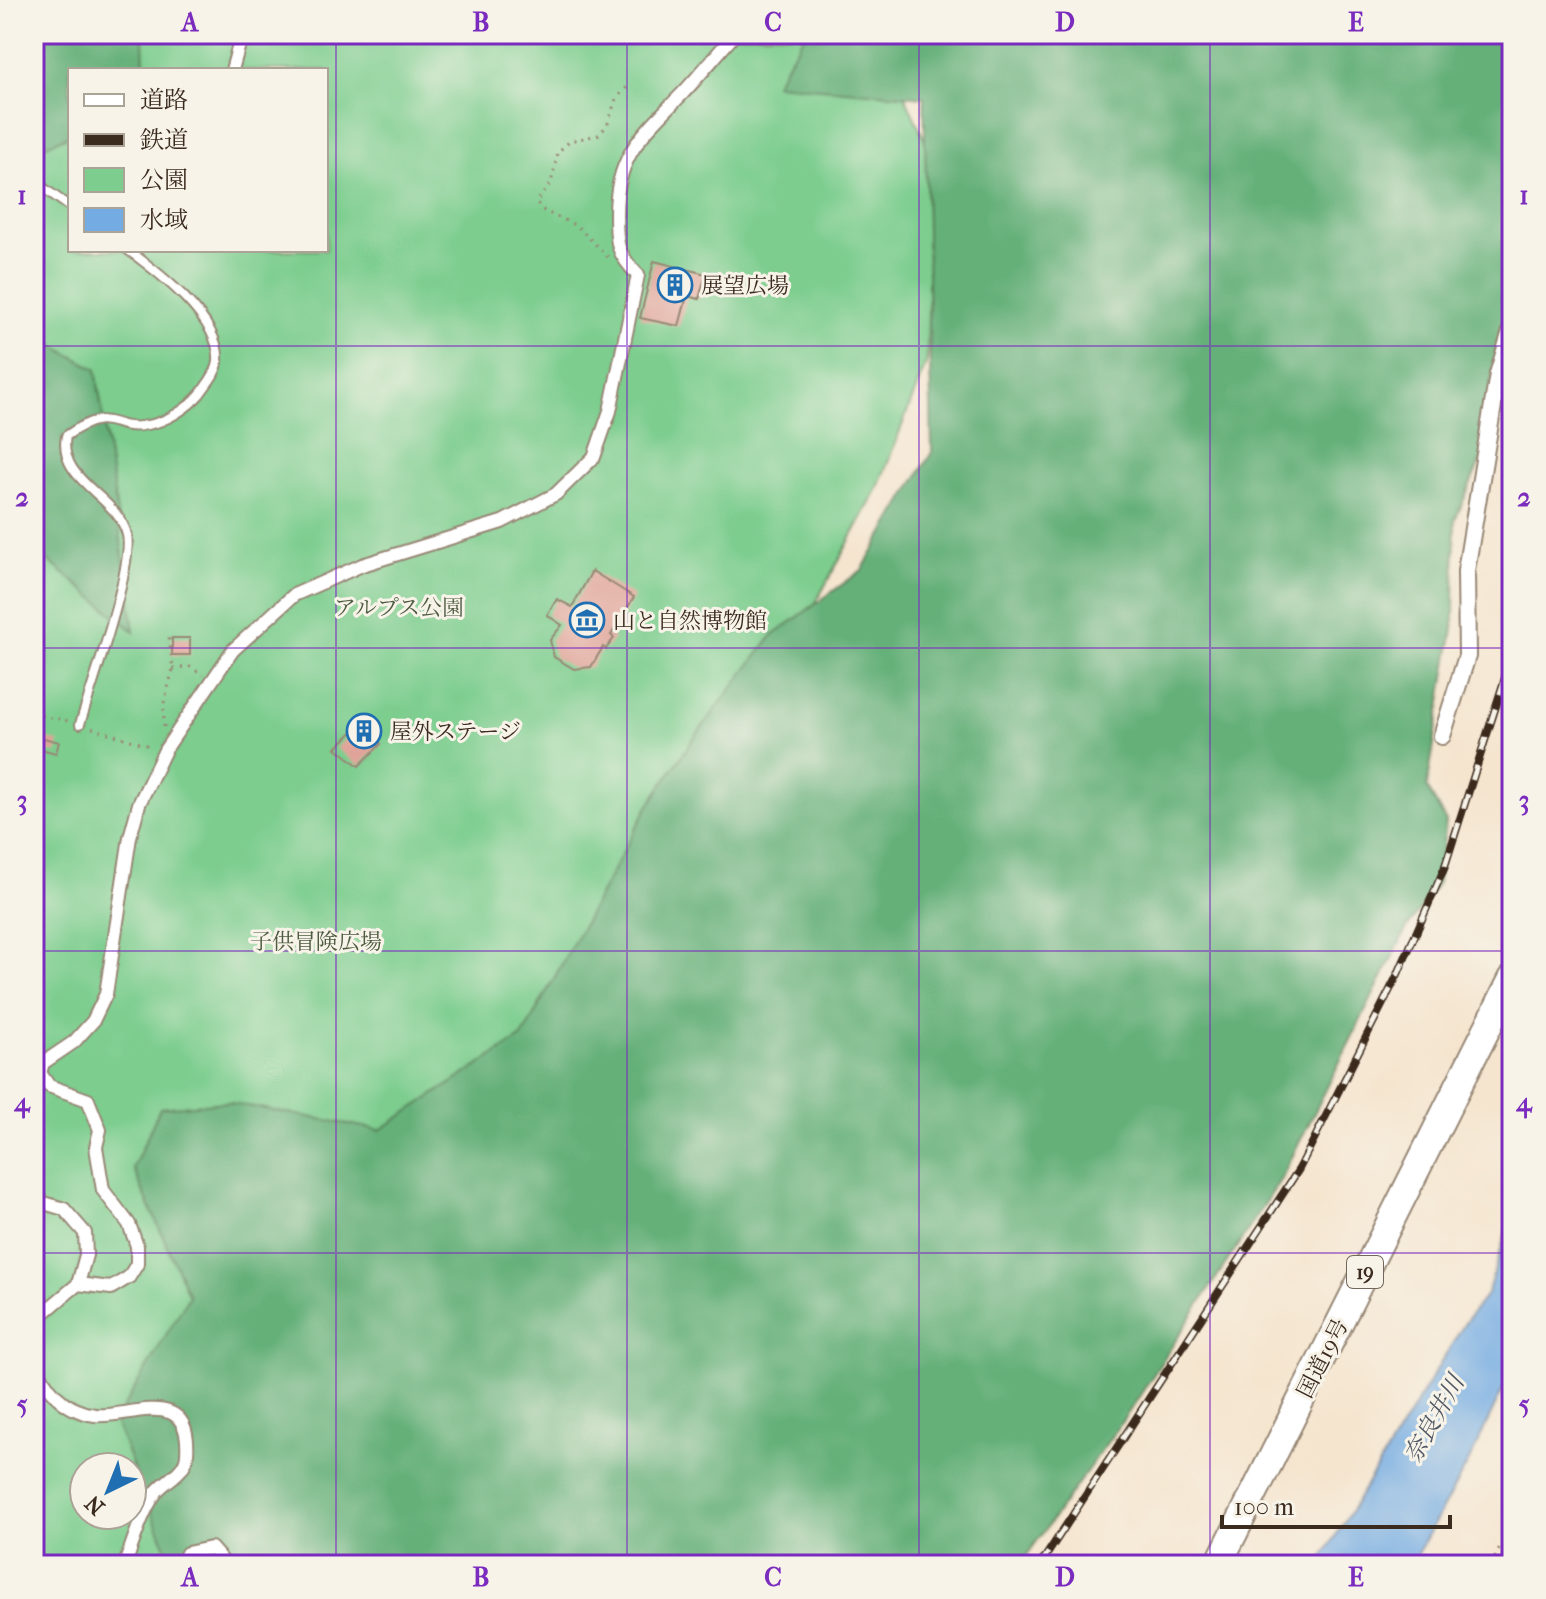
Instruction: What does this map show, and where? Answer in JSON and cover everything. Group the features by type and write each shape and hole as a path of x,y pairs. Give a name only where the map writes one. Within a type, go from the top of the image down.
{"highway":[{"name":"国道19号","path":"1218,1565 1512,979"}],"street":[{"path":"233,68 242,34"},
{"path":"78,1284 111,1288 129,1277 137,1264 137,1246 129,1224 103,1190 96,1147 100,1130 88,1100 49,1086 40,1073 43,1063 74,1042 93,1021 106,994 130,837 139,804 165,750 233,650 294,595 362,565 502,522 556,494 594,457 610,411 638,275 621,257 616,228 616,190 627,156 656,118 681,95 735,34"},
{"path":"1442,736 1467,656 1466,571 1498,374 1512,328"},
{"path":"34,1200 64,1209 85,1233 86,1255 78,1284 34,1321"},
{"path":"34,1360 39,1374 62,1404 97,1415 158,1407 178,1420 186,1436 188,1458 176,1475 157,1491 125,1565"},
{"path":"181,1565 187,1553 211,1548 219,1553 226,1565"}],"lane":[{"path":"34,181 68,206"},
{"path":"80,724 121,588 128,539 123,521 71,468 63,450 66,436 93,420 110,418 145,426 164,420 191,404 218,364 217,341 205,321 169,281 131,252"}],"path":[{"path":"628,86 616,99 607,126 598,135 570,141 558,152 551,183 536,202 544,211 577,226 600,252 638,275"},
{"path":"34,714 80,724 165,750 164,703 173,669 169,638"},
{"path":"173,669 190,667"},
{"path":"1491,1565 1512,1524"}],"green space":[{"name":"アルプス公園","path":"34,34 878,34 931,155 927,361 877,490 610,981 494,1565 34,1565"},
{"path":"34,34 143,34 144,68 68,68 68,136 34,150"},
{"path":"805,34 1512,34 1512,388 1455,520 1454,623 1427,787 1446,822 1438,883 1407,928 1281,1179 1133,1406 1020,1565 173,1565 148,1503 148,1451 127,1451 115,1422 189,1296 133,1168 160,1108 226,1102 380,1130 522,1037 647,808 693,739 772,636 862,570 932,452 924,97 775,84"},
{"path":"34,335 96,369 134,631 34,549"}],"water":[{"name":"奈良井川","path":"1512,1214 1512,1370 1470,1459 1411,1565 1318,1565 1466,1321 1487,1294"}],"building":[{"name":"展望広場","path":"654,261 706,274 699,299 687,296 679,326 640,318"},
{"name":"山と自然博物館","path":"592,571 634,597 611,635 614,638 606,649 603,647 591,667 574,669 554,657 550,640 562,625 547,615 557,599 572,607"},
{"path":"172,638 190,638 190,655 172,655"},
{"name":"屋外ステージ","path":"367,718 381,744 359,766 336,748"},
{"path":"40,737 59,742 56,753 37,748"}],"railway":[{"path":"1040,1565 1299,1169 1398,974 1444,869 1512,656"}],"place":[{"name":"展望広場","path":"675,285"},
{"name":"山と自然博物館","path":"587,620"},
{"name":"屋外ステージ","path":"364,731"}],"park label":[{"name":"子供冒険広場","path":"316,941"}]}
